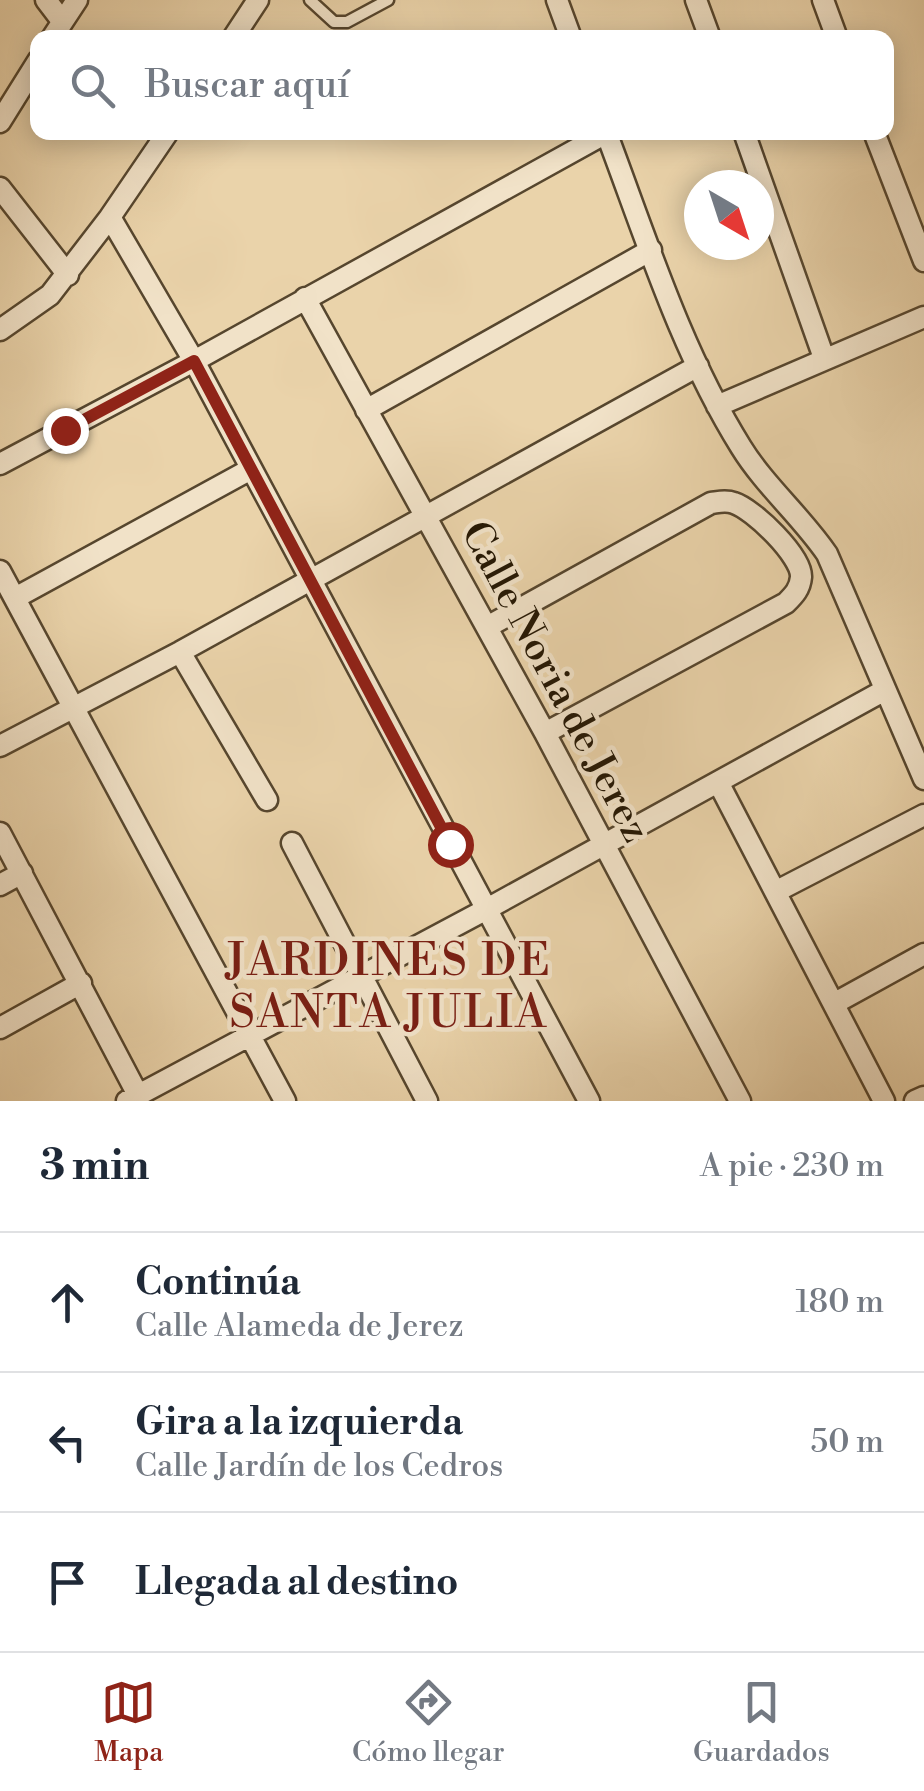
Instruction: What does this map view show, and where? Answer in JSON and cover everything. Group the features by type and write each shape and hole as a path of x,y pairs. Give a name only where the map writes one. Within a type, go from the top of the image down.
{"street":[{"path":"46,0 57,29"},
{"path":"57,29 77,0"},
{"path":"237,30 258,0"},
{"path":"556,0 567,30"},
{"path":"696,0 707,30"},
{"path":"823,0 834,30"},
{"path":"0,122 30,74"},
{"path":"0,330 34,309 68,274 163,140"},
{"path":"0,464 593,140"},
{"path":"609,140 717,406 760,473 827,554 924,780"},
{"path":"747,140 824,358"},
{"path":"877,140 924,261"},
{"path":"0,188 68,274"},
{"path":"110,218 194,361 589,1101"},
{"path":"366,410 651,250"},
{"name":"Calle Noria de Jerez","path":"305,298 546,733 740,1101"},
{"path":"717,406 924,317"},
{"path":"0,746 180,652 698,366"},
{"path":"15,598 251,469"},
{"path":"487,627 711,503 724,500 747,510 794,557 801,580 786,603 546,733"},
{"path":"0,571 285,1101"},
{"path":"180,652 267,800"},
{"path":"0,833 81,983 132,1098 885,690"},
{"path":"904,735 924,726"},
{"path":"718,782 884,1101"},
{"path":"776,890 924,815"},
{"path":"292,844 427,1101"},
{"path":"0,885 22,873"},
{"path":"835,1003 924,954"},
{"path":"0,1028 81,983"},
{"path":"916,1101 924,1096"}],"lane":[{"path":"310,0 334,22 348,22 388,0"}],"district":[{"name":"JARDINES DE SANTA JULIA","path":"389,987"}],"route":[{"path":"65,430 194,361 450,844"}]}
